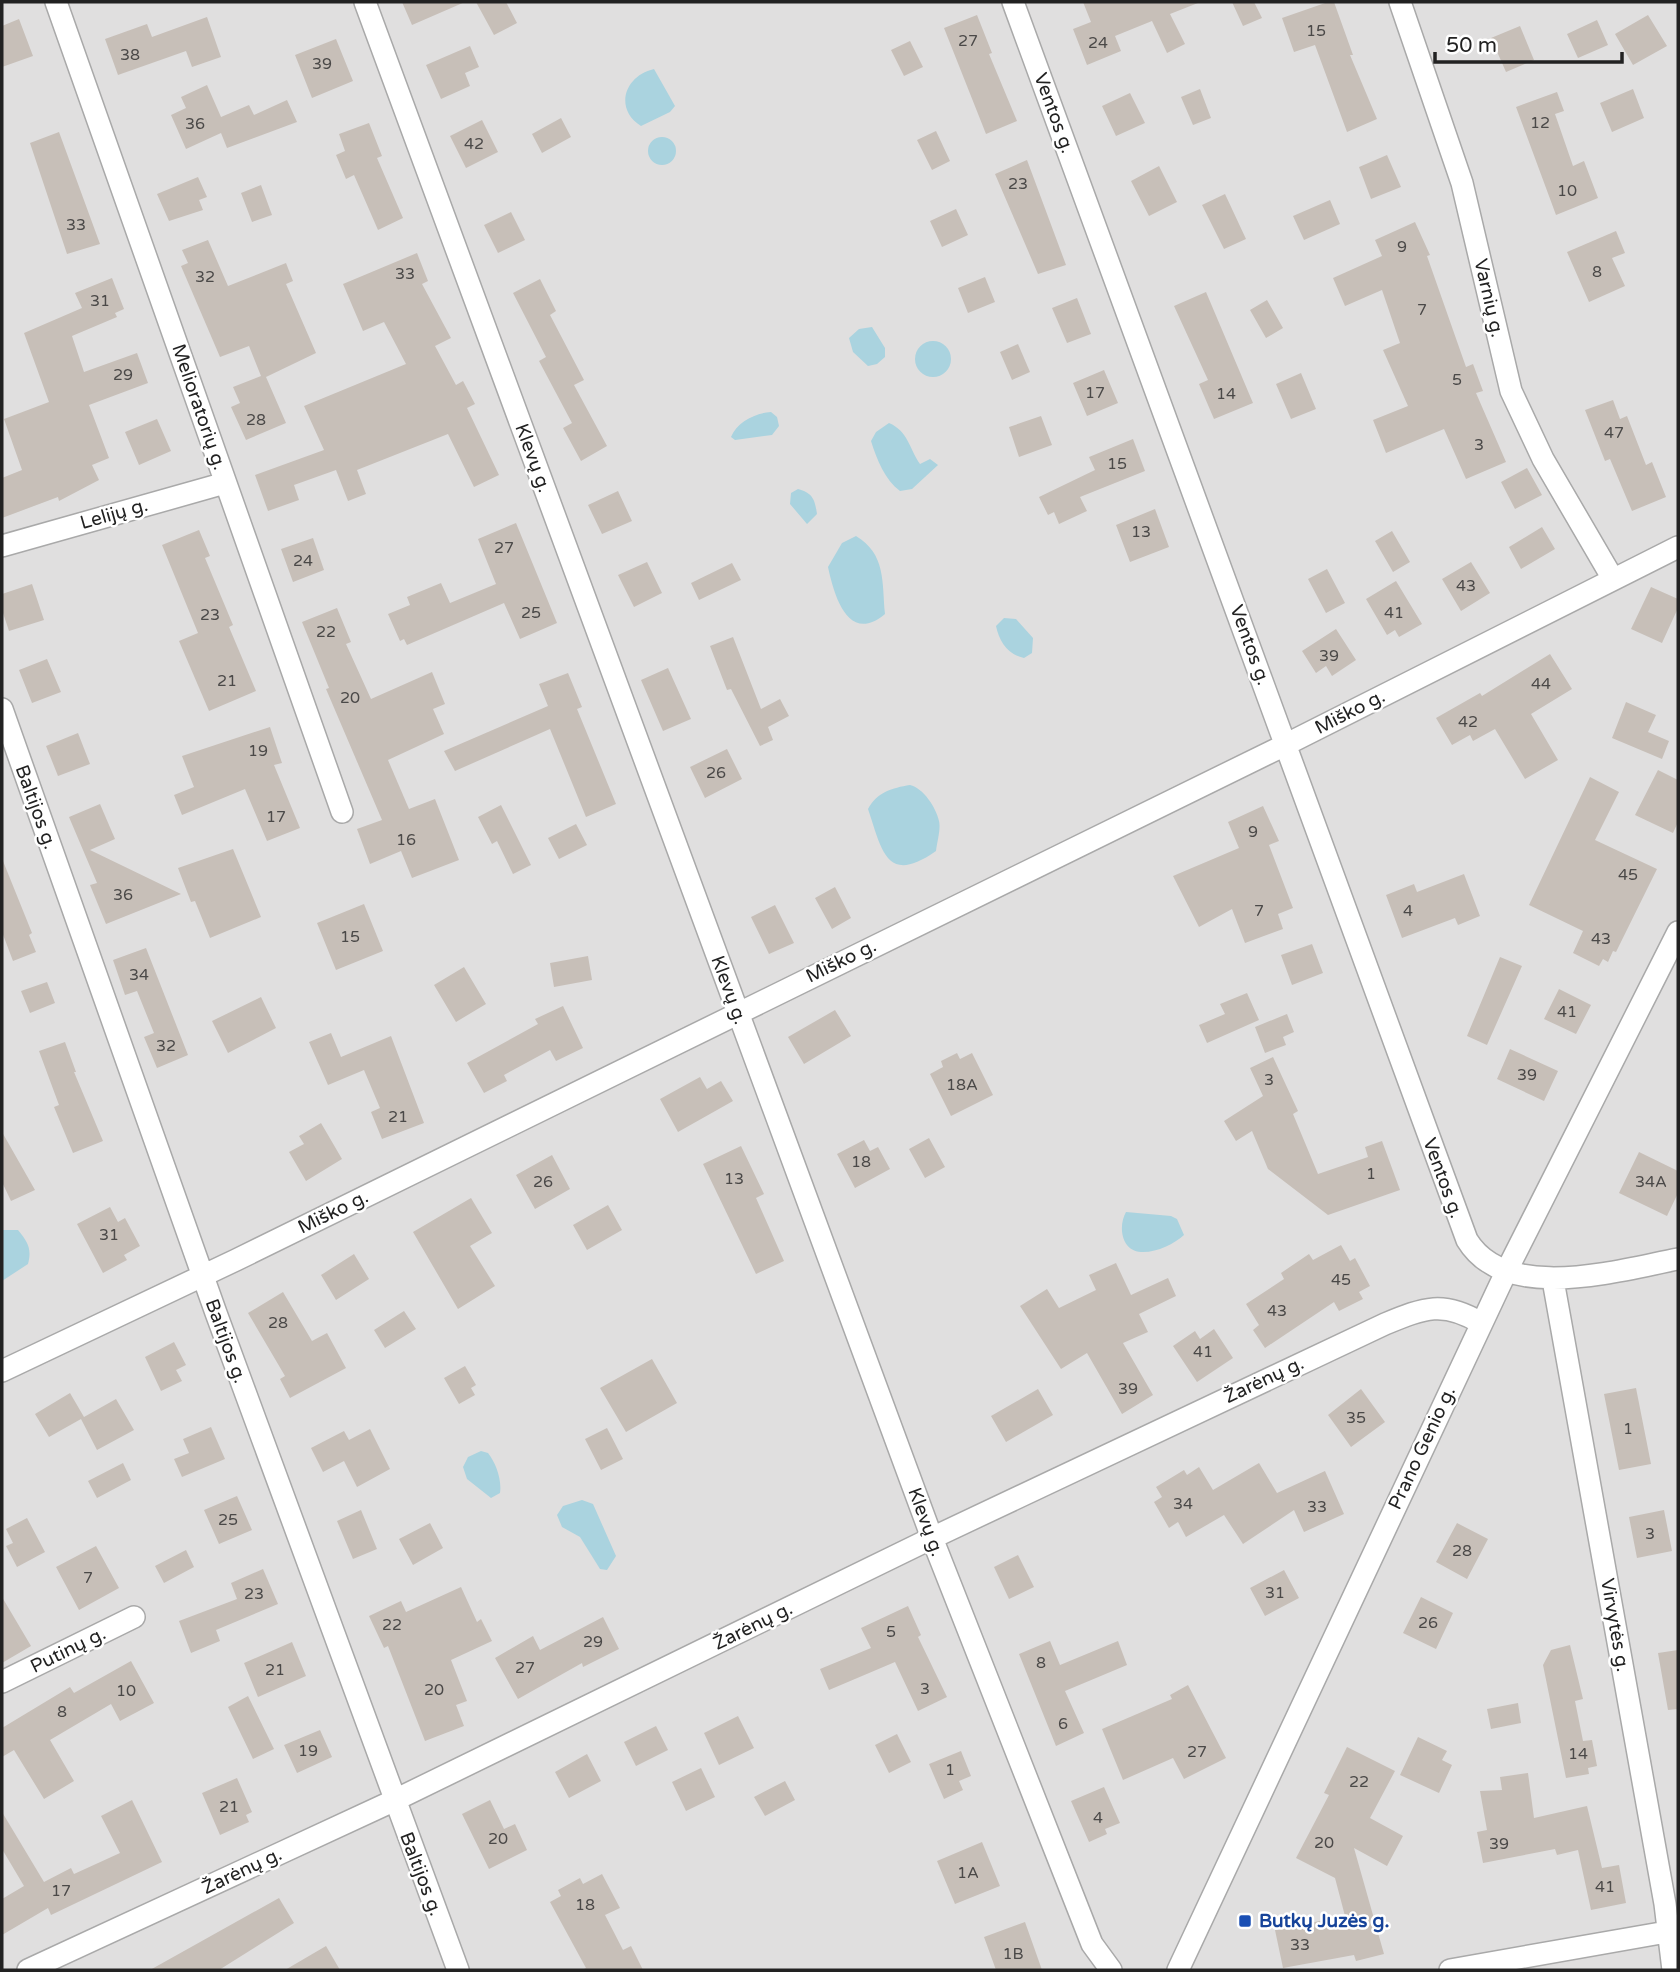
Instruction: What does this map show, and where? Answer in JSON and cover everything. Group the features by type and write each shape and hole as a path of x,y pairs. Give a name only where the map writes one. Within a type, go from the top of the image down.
{"street":[{"name":"Melioratorių g.","path":"55,2 342,812"},
{"name":"Klevų g.","path":"365,2 932,1538 1092,1944 1111,1970"},
{"name":"Ventos g.","path":"1013,2 1287,744 1454,1211 1475,1253 1507,1270"},
{"name":"Varnių g.","path":"1400,2 1462,183 1511,391 1543,459 1613,579"},
{"name":"Lelijų g.","path":"2,546 225,483"},
{"name":"Miško g.","path":"2,1371 203,1276 1287,744 1678,547"},
{"name":"Baltijos g.","path":"2,709 203,1276 458,1970"},
{"name":"Prano Genio g.","path":"1178,1970 1481,1323 1678,932"},
{"path":"1507,1270 1553,1280 1678,1259"},
{"name":"Virvytės g.","path":"1553,1280 1673,1931 1673,1970"},
{"name":"Žarėnų g.","path":"28,1970 394,1801 932,1538 1341,1344 1418,1311 1448,1308 1462,1312 1481,1323"},
{"name":"Putinų g.","path":"2,1682 134,1617"},
{"path":"1450,1970 1673,1931"}],"shaded area":[{"path":"2,2 1678,2 1678,1970 2,1970"}],"water":[{"path":"654,69 675,106 670,112 641,126 627,111 626,94 636,78"},
{"path":"662,137 672,141 676,151 672,161 662,165 652,161 648,151 652,141"},
{"path":"872,327 885,348 885,357 877,364 868,366 853,352 849,338 859,329"},
{"path":"933,341 945,347 951,359 945,371 933,377 921,371 915,359 921,347"},
{"path":"771,412 777,417 779,426 772,435 735,440 731,437 747,419"},
{"path":"889,423 904,435 920,464 930,459 938,465 912,489 900,491 890,481 873,448 871,441 876,432"},
{"path":"798,489 810,495 815,505 817,514 807,524 790,504 791,493"},
{"path":"856,536 866,543 878,560 885,614 872,622 861,624 845,613 834,591 828,567 842,543"},
{"path":"1004,618 1016,619 1033,638 1032,653 1024,658 1013,654 1005,646 996,626"},
{"path":"910,785 924,794 932,804 939,821 936,851 919,861 906,865 896,864 882,850 868,809 876,798 886,792"},
{"path":"1126,1212 1171,1216 1177,1219 1184,1235 1159,1249 1134,1251 1125,1243 1123,1237 1122,1224"},
{"path":"2,1230 18,1230 27,1242 30,1254 28,1264 2,1281"},
{"path":"481,1451 491,1457 499,1477 500,1493 491,1498 467,1479 463,1467 468,1457"},
{"path":"582,1500 593,1504 616,1556 607,1570 600,1569 580,1537 562,1527 557,1515 563,1506"}],"building":[{"path":"402,2 465,2 412,25"},
{"path":"476,2 506,2 517,23 494,35"},
{"path":"1083,2 1198,3 1170,14 1185,44 1167,53 1152,21 1115,36 1121,51 1087,65 1073,29 1091,22"},
{"path":"1232,2 1254,2 1262,18 1243,26"},
{"path":"1334,2 1353,55 1350,55 1377,119 1347,132 1315,45 1294,52 1282,18"},
{"path":"977,15 992,53 989,54 1017,121 986,134 944,28"},
{"path":"1648,15 1667,46 1633,65 1615,34"},
{"path":"207,17 221,57 192,67 186,51 118,75 105,39 147,24 152,37"},
{"path":"19,19 33,56 2,67 2,26"},
{"path":"1597,20 1608,45 1578,58 1567,34"},
{"path":"1520,26 1534,60 1506,72 1491,38"},
{"path":"336,39 353,81 312,98 295,55"},
{"path":"910,41 923,67 904,76 891,50"},
{"path":"470,46 479,67 465,73 470,86 441,99 426,65"},
{"path":"207,85 221,117 249,105 254,115 287,100 297,122 227,148 221,133 186,149 171,115 186,108 181,97"},
{"path":"1200,89 1211,118 1193,125 1181,97"},
{"path":"1633,89 1644,118 1612,132 1600,103"},
{"path":"1557,92 1564,111 1555,114 1573,166 1584,161 1598,198 1556,215 1516,107"},
{"path":"1130,93 1145,123 1116,136 1102,106"},
{"path":"561,118 571,137 542,153 532,134"},
{"path":"482,120 498,152 466,168 450,136"},
{"path":"369,123 382,156 377,158 403,218 378,230 354,175 346,179 336,155 345,151 339,134"},
{"path":"936,131 950,161 932,170 917,140"},
{"path":"59,132 100,244 67,254 30,143"},
{"path":"1387,155 1401,187 1371,199 1359,167"},
{"path":"1027,160 1066,265 1038,274 995,174"},
{"path":"1159,166 1177,202 1149,216 1131,181"},
{"path":"198,177 207,197 199,200 203,210 169,221 157,194"},
{"path":"261,185 272,215 252,222 241,193"},
{"path":"1225,194 1246,239 1224,249 1202,205"},
{"path":"1330,200 1340,224 1304,240 1293,216"},
{"path":"956,209 968,235 942,247 930,221"},
{"path":"511,212 525,240 498,253 484,225"},
{"path":"1415,222 1430,255 1427,256 1466,367 1473,364 1483,391 1476,393 1506,462 1466,479 1444,429 1386,453 1373,420 1408,406 1383,350 1400,343 1382,290 1345,306 1333,278 1382,256 1375,240"},
{"path":"1616,231 1625,253 1612,258 1625,286 1589,302 1567,252"},
{"path":"208,240 228,286 286,263 293,281 286,284 316,353 266,377 286,423 246,440 231,407 240,403 233,387 261,376 249,346 220,357 181,266 188,263 182,250"},
{"path":"417,253 428,281 422,284 451,338 435,346 456,385 463,381 475,404 467,408 499,475 474,487 448,434 357,470 366,494 348,501 336,470 294,485 299,500 268,511 255,475 324,450 304,406 406,364 384,322 363,331 343,284"},
{"path":"985,277 995,302 968,313 958,288"},
{"path":"112,278 124,309 115,313 117,317 72,336 84,372 137,353 148,383 89,405 109,458 92,465 99,480 59,501 58,497 2,518 2,478 22,470 4,419 49,402 24,333 82,308 75,293"},
{"path":"540,279 556,311 550,315 584,380 574,385 607,446 581,461 563,428 572,423 539,361 546,357 513,293"},
{"path":"1206,292 1253,403 1214,419 1199,384 1208,380 1174,306"},
{"path":"1077,298 1091,334 1067,343 1052,308"},
{"path":"1267,300 1283,328 1266,338 1250,310"},
{"path":"1018,344 1030,372 1012,380 1000,352"},
{"path":"1104,370 1118,403 1087,416 1073,383"},
{"path":"1301,373 1316,409 1291,419 1276,384"},
{"path":"1613,400 1620,419 1627,416 1646,465 1652,462 1666,497 1632,511 1610,459 1605,461 1585,410"},
{"path":"1041,416 1052,445 1019,457 1009,427"},
{"path":"157,419 171,451 139,465 125,432"},
{"path":"1133,439 1145,471 1080,497 1087,511 1059,524 1054,512 1048,515 1039,497 1095,470 1089,457"},
{"path":"1527,468 1542,495 1515,509 1501,482"},
{"path":"618,491 632,521 602,534 588,505"},
{"path":"1155,509 1169,547 1130,562 1116,525"},
{"path":"516,523 557,623 520,639 504,603 407,645 404,639 400,641 388,614 410,605 407,597 441,583 450,603 496,584 478,539"},
{"path":"1542,527 1555,549 1521,569 1509,547"},
{"path":"199,530 210,556 205,558 233,625 229,627 256,691 209,711 179,641 198,633 162,545"},
{"path":"1392,531 1410,562 1393,572 1375,541"},
{"path":"313,538 324,570 293,582 281,549"},
{"path":"647,562 662,593 634,607 618,575"},
{"path":"1471,562 1490,593 1461,611 1442,579"},
{"path":"732,563 741,580 699,600 691,583"},
{"path":"1327,569 1345,603 1326,613 1308,579"},
{"path":"1396,581 1422,624 1399,637 1395,630 1387,635 1366,599"},
{"path":"32,584 44,620 9,631 2,610 2,594"},
{"path":"1651,587 1678,599 1678,608 1662,643 1631,629"},
{"path":"337,608 351,642 346,644 371,699 432,672 445,704 433,709 444,734 388,760 409,809 435,799 459,860 412,878 401,851 370,864 357,829 382,820 326,689 329,688 302,622"},
{"path":"1336,629 1356,660 1332,676 1326,666 1316,673 1302,651"},
{"path":"733,637 761,709 780,699 789,716 768,727 773,740 760,746 731,689 727,690 710,646"},
{"path":"1550,654 1572,689 1531,714 1558,760 1525,779 1495,729 1473,741 1470,735 1452,745 1436,718 1480,693 1482,696"},
{"path":"47,659 61,692 32,703 19,670"},
{"path":"668,668 691,719 663,731 641,680"},
{"path":"568,673 582,707 577,709 616,804 586,817 550,729 455,771 444,751 548,706 539,684"},
{"path":"1626,702 1656,715 1648,732 1669,741 1662,759 1612,738"},
{"path":"270,727 282,763 274,765 300,828 267,841 245,789 182,815 174,795 194,787 182,756"},
{"path":"78,733 90,764 58,776 46,746"},
{"path":"727,749 742,779 705,798 690,767"},
{"path":"1658,770 1678,780 1678,822 1673,833 1635,815"},
{"path":"1590,777 1619,792 1595,840 1657,869 1616,952 1613,951 1608,962 1603,959 1599,966 1573,953 1583,931 1529,905"},
{"path":"100,804 115,839 90,850 181,894 106,924 90,885 97,883 69,817"},
{"path":"501,805 531,865 513,874 497,841 492,844 478,817"},
{"path":"1263,806 1279,841 1269,845 1293,908 1278,914 1283,929 1245,943 1232,909 1199,927 1173,876 1239,848 1228,822"},
{"path":"576,824 587,845 559,859 548,838"},
{"path":"233,849 261,917 210,938 195,901 191,902 178,868"},
{"path":"3,861 32,933 29,935 36,952 13,961 2,932"},
{"path":"1464,874 1480,916 1458,925 1455,918 1402,938 1386,895 1414,884 1417,892"},
{"path":"835,887 851,918 832,929 815,898"},
{"path":"364,904 383,951 336,970 317,923"},
{"path":"775,905 794,943 769,954 751,917"},
{"path":"1312,944 1323,973 1292,985 1281,955"},
{"path":"146,948 188,1055 157,1068 144,1037 154,1033 137,991 125,995 113,960"},
{"path":"588,956 592,980 554,987 550,963"},
{"path":"1500,957 1522,966 1487,1045 1467,1036"},
{"path":"464,967 486,1004 456,1022 434,985"},
{"path":"47,982 55,1003 30,1013 21,991"},
{"path":"1559,989 1591,1005 1576,1034 1544,1019"},
{"path":"1247,993 1259,1020 1207,1043 1199,1025 1225,1014 1220,1004"},
{"path":"261,997 276,1028 228,1053 212,1021"},
{"path":"563,1006 583,1048 556,1061 550,1050 504,1075 507,1081 484,1093 467,1063 538,1024 535,1019"},
{"path":"835,1010 851,1036 804,1064 788,1037"},
{"path":"1287,1014 1294,1032 1283,1037 1286,1045 1265,1053 1255,1027"},
{"path":"331,1033 341,1057 391,1036 424,1123 382,1139 371,1112 380,1108 364,1070 328,1085 309,1042"},
{"path":"65,1042 74,1072 103,1141 73,1153 54,1107 59,1105 39,1051"},
{"path":"1510,1049 1558,1071 1544,1101 1497,1079"},
{"path":"957,1053 960,1059 972,1053 993,1095 951,1116 930,1074 943,1067 941,1061"},
{"path":"1273,1057 1298,1111 1293,1114 1318,1174 1368,1157 1365,1147 1382,1141 1400,1190 1328,1215 1268,1169 1252,1131 1236,1141 1224,1121 1263,1096 1250,1068"},
{"path":"700,1077 707,1089 721,1081 733,1101 678,1132 660,1099"},
{"path":"321,1123 342,1159 306,1181 289,1152 304,1144 299,1136"},
{"path":"2,1132 35,1190 11,1201 2,1182"},
{"path":"929,1138 945,1167 925,1178 909,1149"},
{"path":"864,1140 870,1151 878,1147 890,1169 855,1188 837,1154"},
{"path":"741,1146 764,1194 756,1198 784,1261 756,1274 703,1164"},
{"path":"1639,1152 1678,1171 1678,1193 1667,1216 1619,1193"},
{"path":"552,1155 570,1189 535,1209 516,1175"},
{"path":"471,1198 492,1233 470,1246 495,1286 458,1309 413,1232"},
{"path":"608,1205 622,1230 587,1250 573,1225"},
{"path":"110,1207 118,1222 125,1218 140,1246 124,1255 127,1260 103,1273 77,1224"},
{"path":"1341,1245 1350,1261 1355,1258 1370,1286 1359,1292 1363,1299 1339,1311 1334,1302 1265,1348 1253,1330 1259,1325 1246,1304 1284,1279 1281,1273 1309,1254 1313,1260"},
{"path":"354,1254 369,1279 336,1300 321,1275"},
{"path":"1116,1263 1131,1295 1168,1278 1176,1296 1139,1314 1148,1332 1123,1343 1153,1395 1122,1414 1087,1353 1061,1369 1020,1306 1047,1289 1059,1308 1096,1290 1089,1275"},
{"path":"283,1292 312,1341 327,1333 346,1368 290,1398 280,1379 285,1376 248,1313"},
{"path":"404,1311 416,1329 385,1348 374,1330"},
{"path":"1214,1329 1233,1358 1197,1382 1173,1346 1195,1331 1200,1339"},
{"path":"174,1342 186,1365 176,1370 182,1381 161,1391 145,1357"},
{"path":"652,1359 677,1403 626,1432 600,1388"},
{"path":"465,1366 476,1385 471,1388 475,1395 459,1404 444,1378"},
{"path":"1636,1388 1651,1464 1619,1470 1604,1394"},
{"path":"1038,1389 1053,1415 1006,1442 991,1416"},
{"path":"1361,1389 1385,1422 1351,1447 1328,1415"},
{"path":"70,1393 84,1417 116,1399 134,1430 97,1450 81,1419 49,1437 35,1414"},
{"path":"211,1427 225,1459 182,1477 174,1459 189,1453 183,1439"},
{"path":"607,1428 623,1459 601,1470 585,1439"},
{"path":"370,1429 390,1469 357,1487 344,1461 323,1472 311,1448 344,1431 349,1440"},
{"path":"123,1463 131,1480 97,1498 88,1481"},
{"path":"1259,1463 1277,1493 1325,1471 1344,1514 1304,1532 1294,1510 1243,1544 1224,1515 1186,1537 1178,1522 1169,1528 1154,1502 1162,1497 1156,1487 1184,1470 1187,1475 1199,1467 1213,1490"},
{"path":"237,1496 252,1530 219,1544 204,1510"},
{"path":"361,1510 377,1549 353,1559 337,1521"},
{"path":"1664,1510 1672,1551 1637,1558 1629,1517"},
{"path":"27,1518 45,1552 17,1567 6,1546 13,1543 6,1529"},
{"path":"430,1523 443,1548 413,1565 399,1539"},
{"path":"1457,1523 1488,1539 1467,1579 1436,1562"},
{"path":"96,1546 119,1588 79,1610 56,1567"},
{"path":"186,1550 194,1567 164,1583 155,1566"},
{"path":"1018,1555 1034,1587 1009,1599 994,1567"},
{"path":"263,1569 278,1604 216,1630 220,1641 191,1653 179,1621 237,1599 231,1583"},
{"path":"1284,1570 1299,1598 1265,1616 1250,1588"},
{"path":"461,1587 477,1622 481,1619 492,1641 451,1660 467,1701 456,1705 464,1726 425,1741 388,1646 384,1648 369,1616 401,1601 406,1612"},
{"path":"2,1597 31,1646 2,1663"},
{"path":"1421,1597 1453,1613 1436,1649 1403,1633"},
{"path":"908,1606 921,1635 918,1637 947,1697 918,1711 895,1662 829,1690 820,1669 871,1648 861,1628"},
{"path":"603,1617 619,1649 583,1667 582,1663 518,1699 495,1658 533,1636 540,1650"},
{"path":"1050,1641 1060,1665 1118,1641 1127,1665 1065,1691 1084,1733 1056,1746 1019,1654"},
{"path":"292,1642 306,1676 258,1697 244,1663"},
{"path":"1570,1645 1583,1699 1575,1701 1583,1741 1592,1740 1597,1766 1588,1768 1589,1774 1566,1778 1543,1665 1551,1650"},
{"path":"1678,1650 1678,1709 1668,1710 1658,1653"},
{"path":"131,1661 154,1703 120,1721 111,1704 50,1740 74,1781 44,1799 14,1750 2,1757 2,1728 70,1687 74,1693"},
{"path":"1188,1685 1226,1758 1184,1779 1173,1758 1123,1780 1102,1729 1172,1699 1170,1695"},
{"path":"248,1696 274,1749 253,1759 228,1707"},
{"path":"1518,1703 1521,1723 1491,1729 1487,1709"},
{"path":"738,1716 754,1748 719,1765 704,1733"},
{"path":"656,1726 668,1750 636,1766 624,1742"},
{"path":"320,1730 332,1757 297,1773 284,1745"},
{"path":"897,1734 911,1762 889,1773 875,1745"},
{"path":"1418,1737 1447,1751 1442,1760 1452,1765 1439,1793 1400,1775"},
{"path":"1347,1747 1395,1771 1370,1818 1403,1836 1387,1866 1354,1848 1384,1954 1356,1961 1354,1955 1283,1968 1275,1930 1345,1916 1335,1878 1296,1858 1329,1795 1324,1793"},
{"path":"961,1751 971,1776 959,1781 963,1790 944,1799 929,1764"},
{"path":"587,1754 601,1781 569,1798 555,1772"},
{"path":"701,1768 715,1797 686,1811 672,1782"},
{"path":"1528,1773 1534,1818 1587,1806 1602,1868 1619,1865 1626,1903 1591,1910 1578,1850 1557,1855 1555,1849 1483,1863 1477,1832 1487,1830 1480,1791 1502,1790 1500,1777"},
{"path":"237,1778 252,1812 246,1815 249,1822 220,1835 202,1793"},
{"path":"785,1781 795,1800 765,1816 754,1797"},
{"path":"1104,1787 1120,1823 1105,1829 1107,1834 1089,1842 1071,1801"},
{"path":"132,1800 162,1862 51,1915 48,1908 2,1935 2,1899 24,1886 2,1849 2,1812 44,1882 71,1868 74,1874 120,1853 101,1816"},
{"path":"490,1800 504,1829 515,1824 527,1850 489,1869 462,1814"},
{"path":"982,1842 1000,1886 955,1904 937,1861"},
{"path":"602,1874 620,1908 605,1915 623,1950 631,1946 643,1970 582,1970 586,1968 550,1902 561,1896 558,1890 580,1878 583,1884"},
{"path":"279,1898 294,1923 219,1970 150,1970"},
{"path":"1025,1922 1042,1970 996,1970 984,1937"},
{"path":"326,1946 340,1970 285,1970"}],"place":[{"name":"Butkų Juzės g.","path":"1245,1921"}]}
